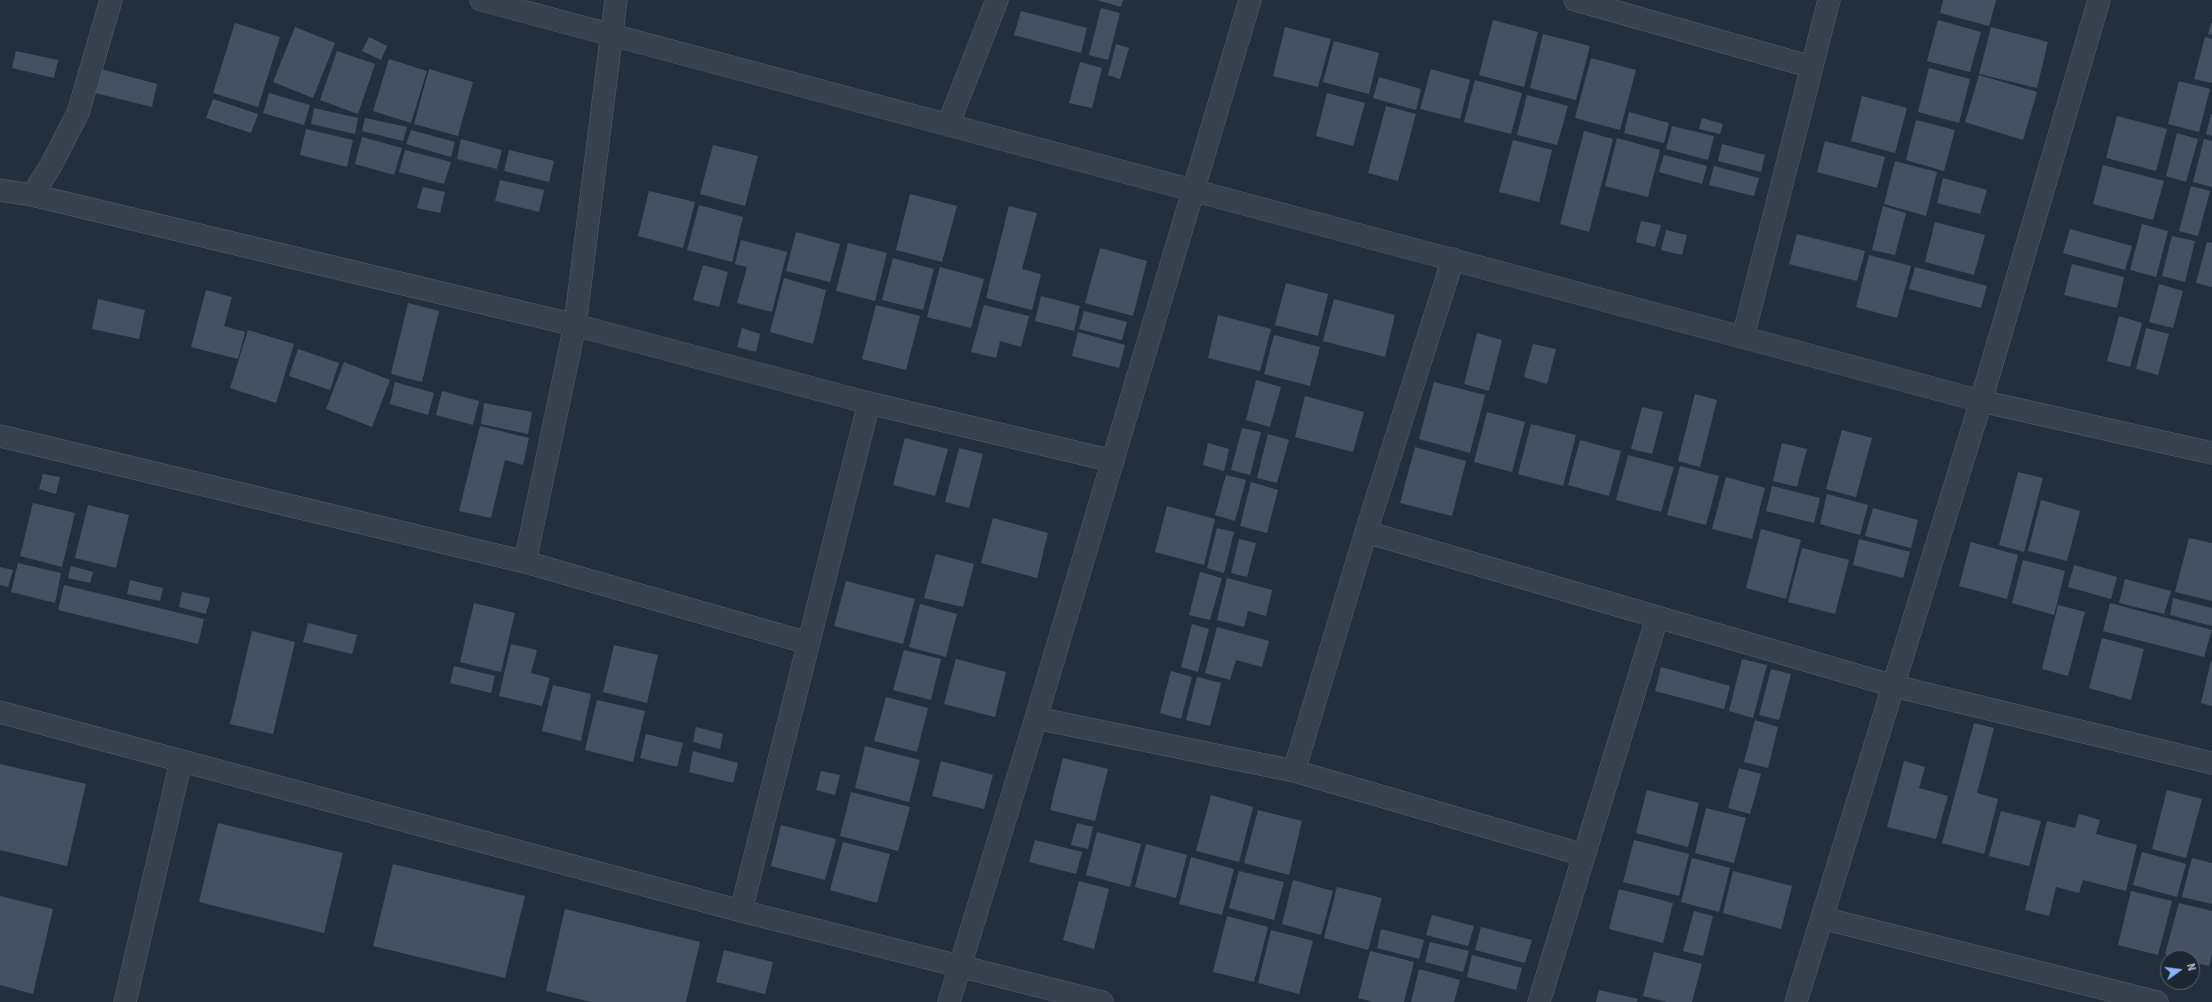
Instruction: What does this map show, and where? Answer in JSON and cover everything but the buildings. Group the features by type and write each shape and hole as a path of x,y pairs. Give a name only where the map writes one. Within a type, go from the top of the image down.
{"street":[{"path":"32,195 50,167 78,113 111,0"},
{"path":"481,0 1981,401 2212,453"},
{"path":"525,562 575,325 616,0"},
{"path":"948,125 997,0"},
{"path":"949,1002 1036,718 1250,0"},
{"path":"1575,0 1812,67"},
{"path":"1743,337 1829,0"},
{"path":"1796,1002 1981,401 2099,0"},
{"path":"1,194 32,195 575,325 869,403 1113,461"},
{"path":"1294,771 1366,532 1453,260"},
{"path":"741,911 869,403"},
{"path":"0,436 525,562 808,643"},
{"path":"1366,532 1894,686 2212,763"},
{"path":"1539,1002 1657,618"},
{"path":"0,712 741,911 1102,1002"},
{"path":"1036,718 1294,771 1584,855"},
{"path":"125,1002 181,761"},
{"path":"1822,918 2158,1002"}]}
